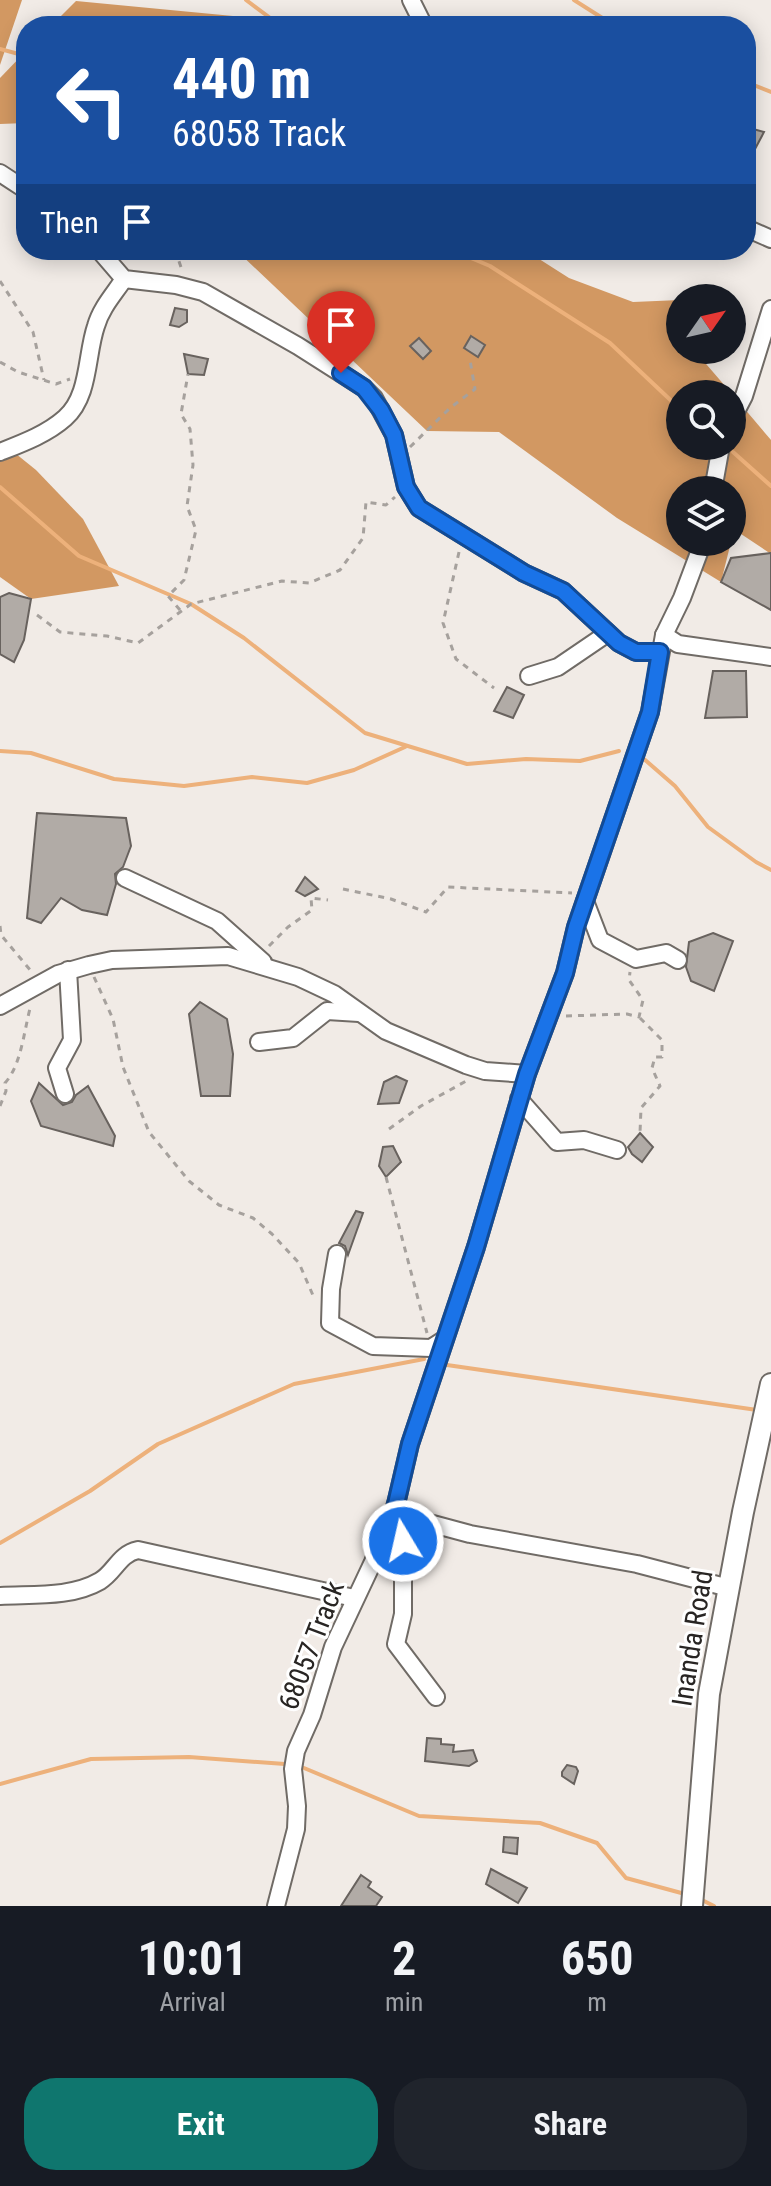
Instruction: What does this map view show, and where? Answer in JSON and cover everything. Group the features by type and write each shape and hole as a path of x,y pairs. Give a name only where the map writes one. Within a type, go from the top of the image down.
{"street":[{"path":"108,260 124,279 189,289 220,300 364,388 374,398 394,435 406,487 419,508 524,573 563,591 619,643 636,652 660,652"},
{"path":"0,452 37,437 66,418 80,398 96,325 124,279"},
{"path":"746,390 771,309"},
{"name":"68057 Track","path":"276,1906 291,1856 297,1819 294,1760 333,1647 354,1598 400,1510 410,1444 438,1344 476,1247 527,1074 565,973 650,712 664,635 698,556"},
{"path":"529,676 558,667 608,633"},
{"path":"664,635 678,644 771,657"},
{"path":"125,878 217,921 263,961 334,994 386,1031 485,1071 527,1074"},
{"path":"587,898 600,940 636,959 666,953 678,960"},
{"path":"0,1006 37,983 68,970 112,960 228,956 263,961"},
{"path":"65,1094 57,1068 72,1040 68,970"},
{"path":"259,1042 293,1038 327,1011 361,1013"},
{"path":"519,1099 557,1142 584,1140 617,1150"},
{"path":"337,1254 331,1289 330,1323 373,1346 438,1344"},
{"name":"Inanda Road","path":"692,1906 709,1694 771,1384"},
{"path":"436,1697 396,1644 403,1614 400,1510 470,1534 595,1555 729,1588"},
{"path":"0,1596 52,1593 90,1585 106,1575 126,1554 138,1550 354,1598"}],"path":[{"path":"179,260 189,289"},
{"path":"0,281 33,332 44,380"},
{"path":"399,458 450,408 475,389 470,360"},
{"path":"0,362 56,384 85,374"},
{"path":"181,611 168,596 184,580 196,530 187,506 193,465 190,429 181,414 188,374"},
{"path":"37,615 60,632 107,636 138,643 191,604 282,581 309,583 340,570 363,538 366,502 386,505 406,487"},
{"path":"463,536 443,623 456,659 494,688"},
{"path":"343,889 391,899 426,912 448,887 587,898"},
{"path":"263,961 288,927 312,910 311,898 328,900"},
{"path":"0,926 1,935 28,966 37,983 22,1043 10,1078 5,1083 6,1091 0,1106"},
{"path":"631,956 629,980 643,1000 639,1017"},
{"path":"89,965 113,1019 123,1067 149,1132 189,1181 219,1205 253,1218 299,1263 313,1296 330,1323"},
{"path":"546,1021 571,1015 627,1014 639,1017 662,1040 662,1057 655,1057 652,1068 660,1086 641,1108 640,1133"},
{"path":"389,1129 421,1106 485,1071"},
{"path":"386,1177 438,1344"}],"shaded area":[{"path":"0,0 22,0 16,16 0,65"},
{"path":"76,1 233,16 61,16"},
{"path":"16,61 16,123 0,124 0,78"},
{"path":"247,260 541,260 569,278 633,302 666,301 666,364 706,364 720,380 666,380 666,460 746,460 746,411 771,440 771,554 746,537 746,476 666,476 666,548 617,518 499,432 427,431"},
{"path":"0,441 36,470 83,519 119,586 31,599 0,577"},
{"path":"679,556 728,556 721,582"}],"building":[{"path":"756,130 764,132 756,147"},
{"path":"175,308 187,310 187,322 179,327 170,325"},
{"path":"471,336 485,345 478,357 464,348"},
{"path":"419,338 431,351 423,359 410,346"},
{"path":"184,354 208,359 204,375 188,374"},
{"path":"771,553 771,610 721,582 731,558"},
{"path":"9,593 31,599 24,640 14,662 0,654 0,597"},
{"path":"713,671 746,671 747,717 705,718"},
{"path":"507,687 524,695 513,718 494,711"},
{"path":"37,813 126,818 131,846 123,867 115,874 116,884 107,915 82,910 61,898 41,923 27,918"},
{"path":"305,877 318,889 305,896 296,891"},
{"path":"713,933 733,941 714,991 691,981 686,967 689,942"},
{"path":"200,1002 227,1019 233,1054 230,1096 201,1096 189,1014"},
{"path":"396,1076 407,1081 399,1103 378,1104 384,1082"},
{"path":"39,1083 63,1105 72,1102 88,1086 115,1136 113,1146 41,1126 31,1101"},
{"path":"640,1133 653,1147 642,1162 628,1147"},
{"path":"393,1146 401,1162 386,1177 379,1166 383,1147"},
{"path":"356,1211 363,1213 348,1255 345,1246 339,1243"},
{"path":"427,1738 441,1739 441,1744 454,1745 453,1752 473,1750 477,1761 469,1766 425,1761"},
{"path":"567,1765 576,1767 578,1771 574,1784 562,1776"},
{"path":"504,1837 518,1838 517,1854 503,1852"},
{"path":"491,1869 527,1888 518,1903 486,1884"},
{"path":"361,1875 371,1882 368,1887 382,1897 376,1906 341,1906"}],"waterway":[{"path":"246,0 268,16"},
{"path":"574,0 599,16"},
{"path":"0,49 16,53"},
{"path":"756,86 771,92"},
{"path":"476,260 610,343 666,396"},
{"path":"742,460 771,486"},
{"path":"0,487 79,556 191,604 244,638 365,733 467,764 526,759 580,761 619,751"},
{"path":"0,751 31,753 114,779 184,786 252,777 307,783 354,770 405,747"},
{"path":"644,759 675,786 708,827 771,870"},
{"path":"0,1543 90,1491 158,1444 294,1384 424,1359"},
{"path":"447,1365 757,1410"},
{"path":"0,1784 91,1759 189,1757 285,1764"},
{"path":"304,1768 419,1816 540,1823 597,1843 626,1878 685,1894"},
{"path":"698,1898 714,1906"}],"route":[{"path":"341,373 364,388 381,410 394,435 406,487 419,508 524,573 563,591 619,643 636,652 660,652 650,712 576,927 565,973 527,1074 476,1247 410,1444 396,1504 403,1516 403,1541"}]}
